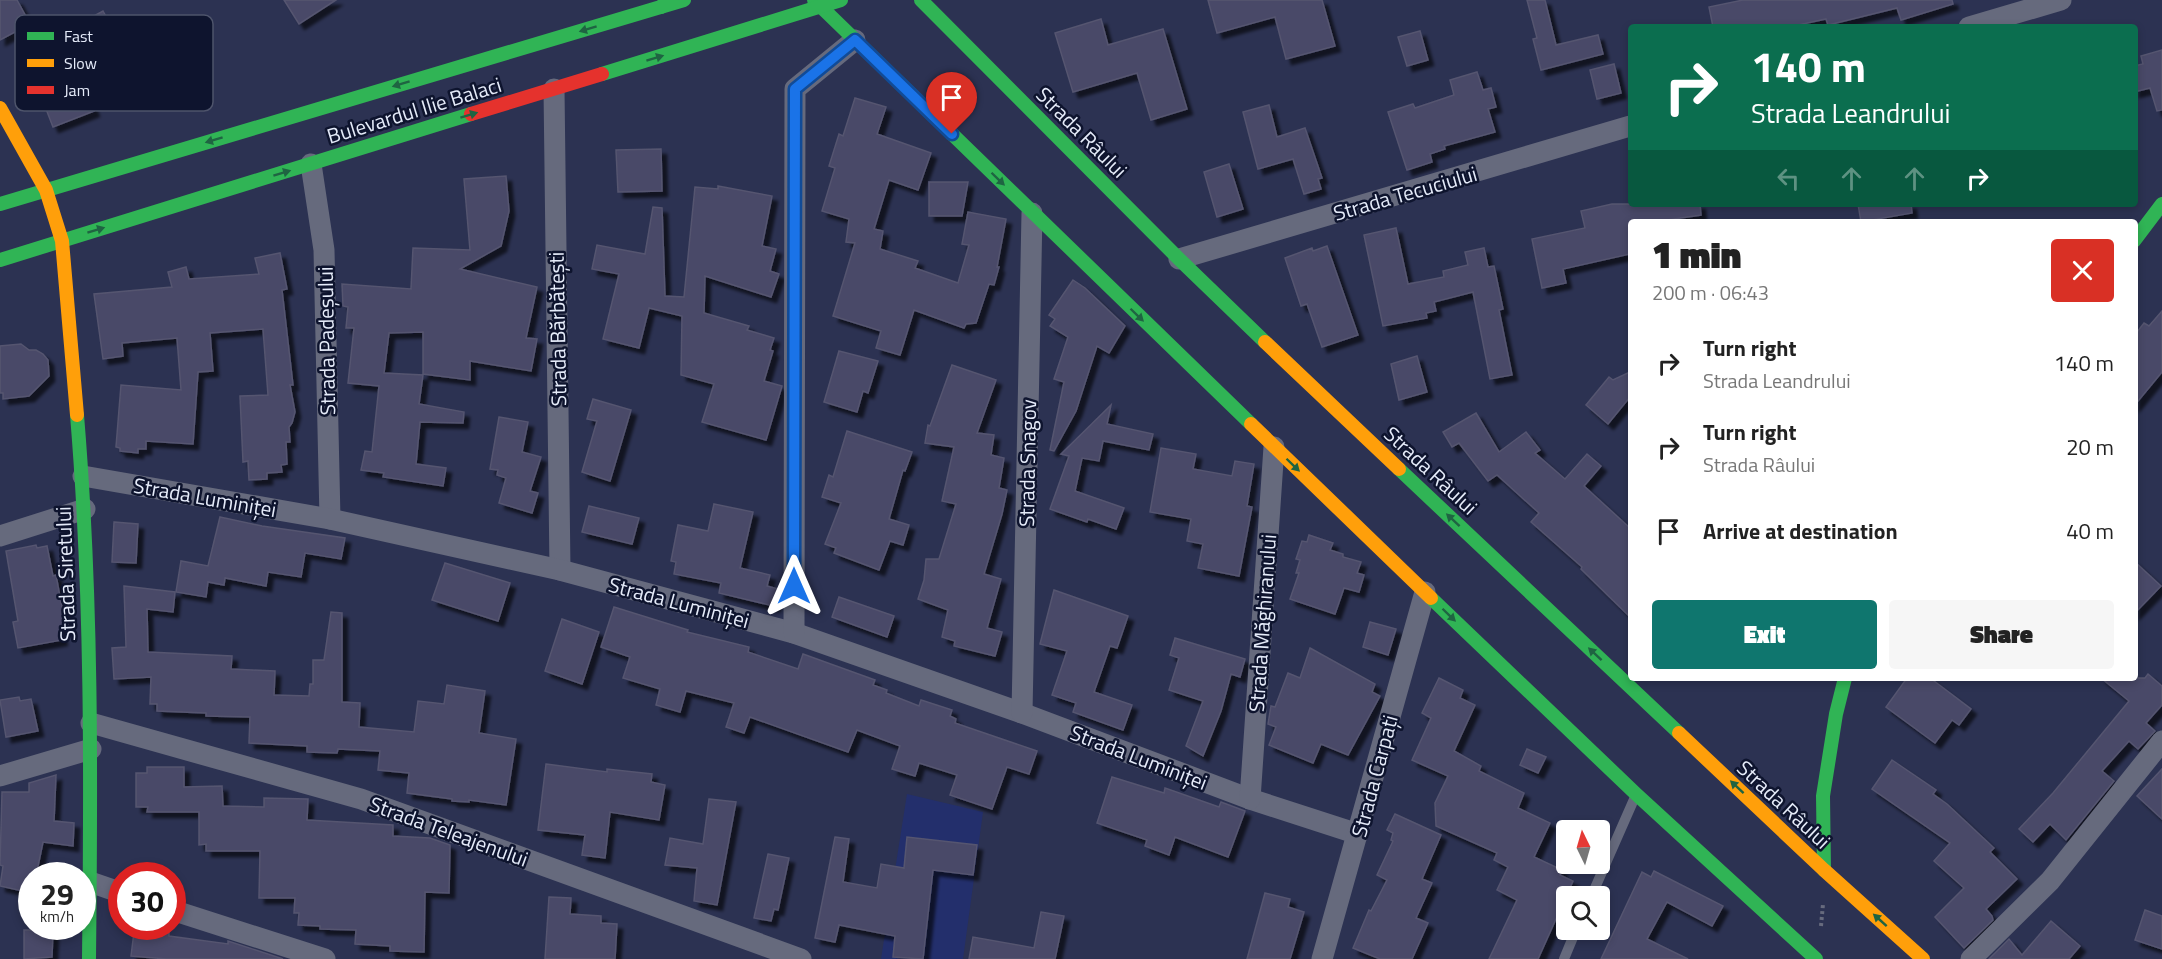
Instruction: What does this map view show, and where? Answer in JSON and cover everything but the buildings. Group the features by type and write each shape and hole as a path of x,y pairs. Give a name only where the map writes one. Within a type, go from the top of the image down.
{"main road":[{"name":"Bulevardul Ilie Balaci","path":"0,204 664,4 684,0"},
{"name":"Bulevardul Ilie Balaci","path":"0,260 554,89 817,3 841,0"},
{"name":"Strada Râului","path":"921,0 1179,259 1824,870 1923,959"},
{"path":"817,3 1274,447 1636,794 1816,959"},
{"path":"952,12 955,34"},
{"name":"Strada Siretului","path":"0,108 46,190 62,241 85,509 91,723 90,862"},
{"path":"2138,236 2162,204"},
{"path":"1824,870 1823,796 1836,714 1844,681"},
{"name":"Strada Siretului","path":"89,940 89,959"}],"street":[{"path":"1979,24 2061,0"},
{"path":"794,633 795,89 855,40"},
{"name":"Strada Bărbătești","path":"554,89 560,570"},
{"name":"Strada Tecuciului","path":"1179,259 1628,127"},
{"name":"Strada Padeșului","path":"311,164 324,250 330,519"},
{"name":"Strada Snagov","path":"1022,713 1032,213"},
{"name":"Strada Măghiranului","path":"1250,799 1274,447"},
{"name":"Strada Luminiței","path":"82,476 330,519 560,570 794,633 1022,713 1250,799 1358,834"},
{"path":"0,536 85,509"},
{"name":"Strada Carpați","path":"1322,959 1425,592"},
{"name":"Strada Teleajenului","path":"91,723 361,799 801,959"},
{"path":"1971,959 2050,881 2162,741"},
{"path":"0,776 91,749"},
{"path":"186,914 325,959"}],"lane":[{"path":"1596,886 1636,794"},
{"path":"1564,959 1572,940"}],"path":[{"path":"1821,937 1824,870"}],"shaded area":[{"path":"907,794 983,812 963,959 881,959"}],"traffic: fast":[{"path":"661,7 668,0"},
{"path":"0,204 684,0"},
{"path":"814,0 1251,424"},
{"path":"602,74 841,0"},
{"path":"921,0 1265,342"},
{"path":"0,260 471,114"},
{"path":"2138,236 2162,204"},
{"path":"77,415 88,619 89,959"},
{"path":"1399,469 1679,733"},
{"path":"1431,598 1636,794 1816,959"},
{"path":"1824,870 1823,796 1836,714 1844,681"}],"traffic: slow":[{"path":"0,108 46,190 62,241 77,415"},
{"path":"1265,342 1399,469"},
{"path":"1251,424 1431,598"},
{"path":"1679,733 1824,870 1923,959"}],"traffic: jam":[{"path":"471,114 602,74"}],"route":[{"path":"794,586 795,89 855,40 952,134"}]}
